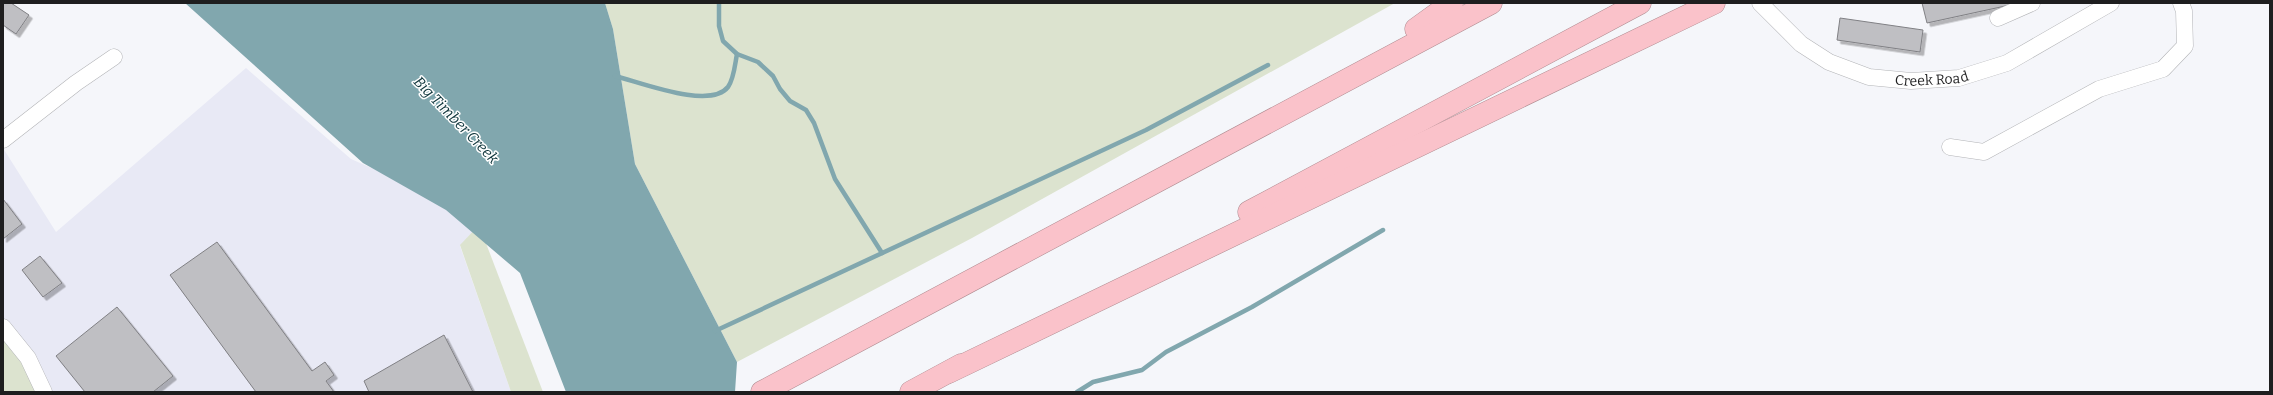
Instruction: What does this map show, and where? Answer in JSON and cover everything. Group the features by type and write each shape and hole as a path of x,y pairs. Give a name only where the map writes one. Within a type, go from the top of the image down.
{"highway":[{"path":"1319,94 1452,3"},
{"path":"762,392 1491,3"},
{"path":"911,392 1640,3"},
{"path":"949,372 1714,3"}],"street":[{"name":"Creek Road","path":"1760,3 1772,17 1801,44 1843,68 1883,80 1941,80 1976,73 2007,63 2111,3"},
{"path":"1998,18 2032,3"},
{"path":"1950,147 1984,152 2099,89 2163,69 2185,46 2184,11 2181,3"},
{"path":"3,140 76,83 114,57"},
{"path":"3,327 28,358 44,392"}],"shaded area":[{"path":"246,68 351,159 468,210 479,225 460,246 511,392 44,392 3,326 3,148 56,232"}],"green space":[{"path":"605,3 1395,3 972,238 737,362 635,164 613,29"},
{"path":"479,225 543,392 511,392 460,245"},
{"path":"3,331 44,392 3,392"}],"water":[{"name":"Big Timber Creek","path":"185,3 605,3 613,29 635,164 737,362 735,392 566,392 520,273 446,210 363,163"}],"building":[{"path":"3,3 11,3 29,15 16,34 3,25"},
{"path":"1922,3 2019,3 1927,23"},
{"path":"1840,18 1923,30 1920,52 1837,40"},
{"path":"3,199 22,224 3,239"},
{"path":"217,242 312,371 325,362 334,375 326,381 334,392 256,392 170,275"},
{"path":"40,256 62,283 43,297 22,270"},
{"path":"117,307 173,376 153,392 85,392 56,356"},
{"path":"444,335 473,392 369,392 364,381"}],"waterway":[{"path":"719,3 719,26 723,41 737,54 758,62 773,76 780,89 790,101 806,110 814,123 835,179 882,253"},
{"path":"615,76 674,92 706,96 719,93 728,87 733,76 737,54"},
{"path":"715,331 1146,130 1268,65"},
{"path":"1077,392 1093,382 1142,370 1166,352 1252,307 1383,230"}]}
